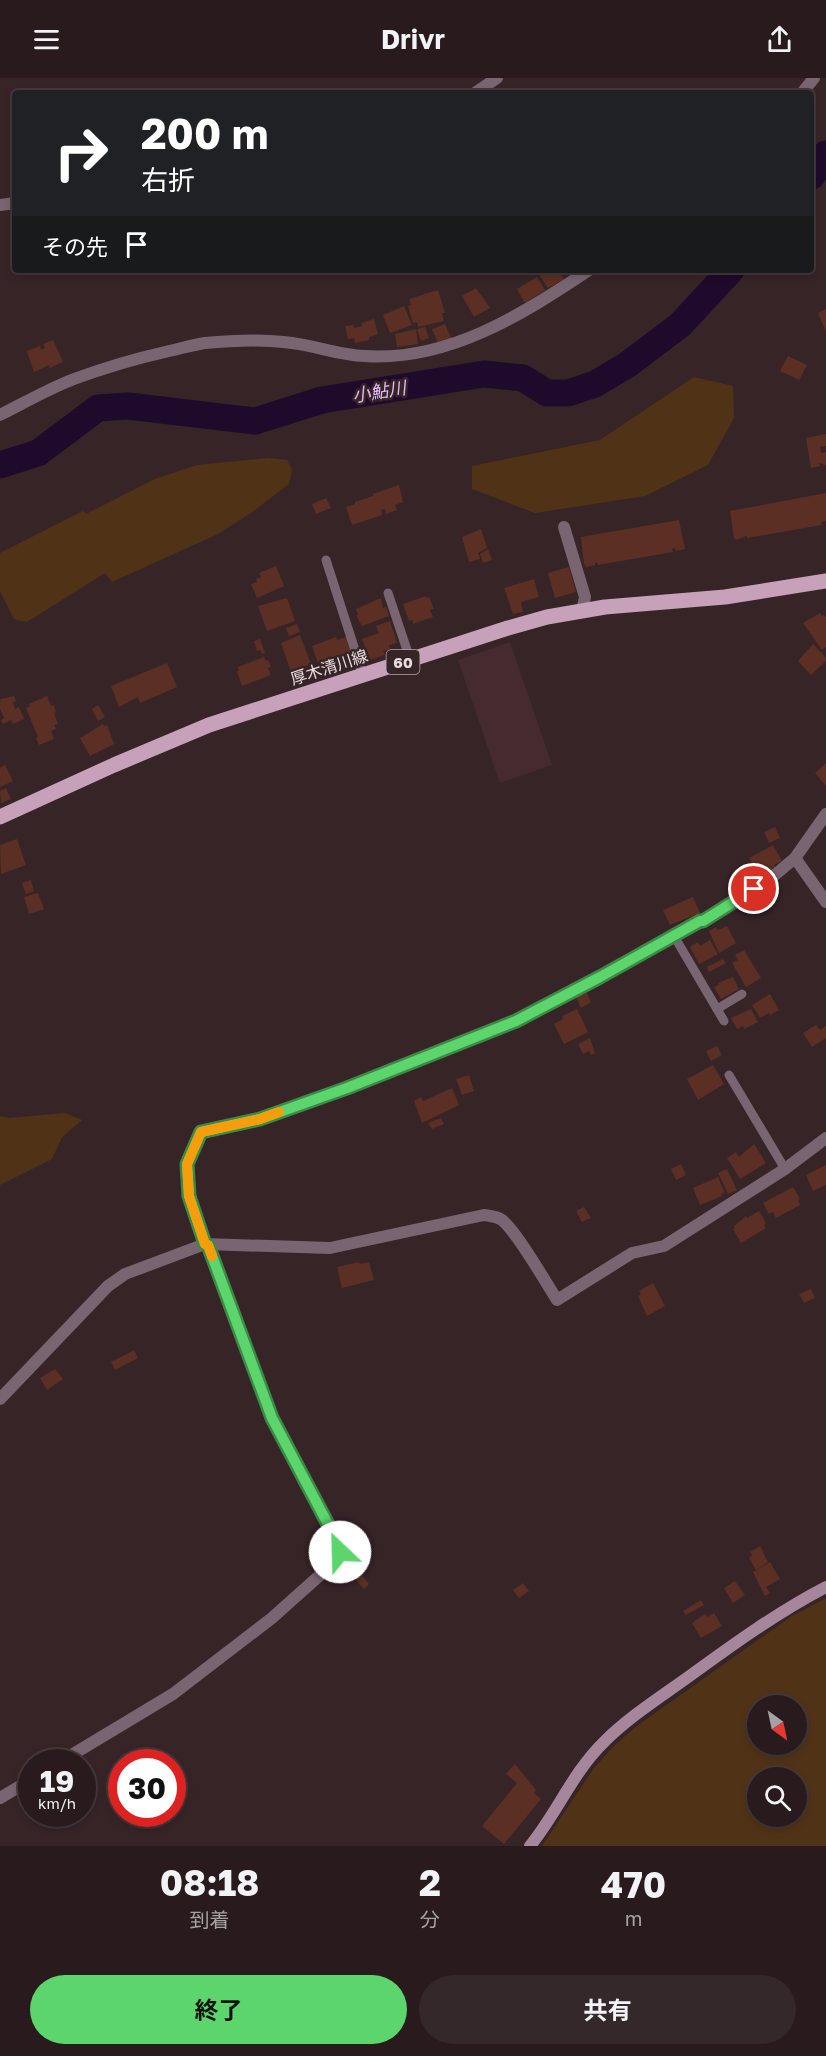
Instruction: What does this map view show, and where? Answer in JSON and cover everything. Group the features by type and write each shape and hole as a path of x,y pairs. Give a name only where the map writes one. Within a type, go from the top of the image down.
{"main road":[{"name":"厚木清川線","path":"0,817 209,725 508,628 547,617 604,607 725,597 826,581"}],"street":[{"path":"479,90 496,78"},
{"path":"804,90 814,78"},
{"path":"0,415 72,380 128,361 204,344 261,340 292,343 360,356 389,357 422,353 461,342 551,295 584,273"},
{"path":"564,527 585,597 582,611"},
{"path":"82,1749 173,1694 272,1618 338,1559 340,1552 339,1545 272,1418 189,1196 187,1164 201,1132 260,1119 347,1088 516,1021 675,936 732,904 770,879 795,858 826,814"},
{"path":"795,858 826,902"},
{"path":"0,1399 108,1286 124,1274 207,1245 330,1248 484,1215 493,1216 503,1221 513,1232 556,1300 632,1252 664,1246 785,1169 826,1138"},
{"path":"530,1846 553,1815 585,1764 604,1742 654,1701 732,1646 776,1616 826,1587"},
{"path":"0,1798 18,1787"}],"lane":[{"path":"326,560 363,675"},
{"path":"388,593 410,659"},
{"path":"675,936 724,1021"},
{"path":"717,1009 742,994"},
{"path":"729,1075 785,1169"}],"shaded area":[{"path":"694,377 733,386 734,418 708,465 645,496 535,513 472,489 472,466 600,440"},
{"path":"268,458 287,460 292,470 289,484 251,513 218,534 112,582 105,573 27,622 14,619 0,591 0,553 83,511 86,514 155,479 197,465"},
{"path":"510,642 552,765 500,783 458,660"},
{"path":"65,1113 82,1120 62,1137 52,1159 0,1185 0,1116 9,1118"},
{"path":"826,1598 826,1846 542,1846 594,1768 634,1728 792,1616"}],"building":[{"path":"544,273 560,273 564,279 548,288 540,276"},
{"path":"537,277 545,290 525,303 517,289"},
{"path":"476,288 490,308 474,317 462,296"},
{"path":"438,290 445,313 442,313 444,321 418,327 417,322 413,323 408,306 411,305 409,299"},
{"path":"404,306 412,325 390,333 383,315"},
{"path":"826,309 826,331 818,313"},
{"path":"374,319 378,334 369,337 369,340 355,343 354,338 348,339 345,326 353,325 354,328"},
{"path":"445,324 451,338 438,343 432,329"},
{"path":"425,327 429,338 421,341 417,329"},
{"path":"416,329 418,344 397,347 395,334"},
{"path":"53,340 63,362 34,372 27,351 40,346 41,350 45,348 43,344"},
{"path":"788,356 807,365 799,380 780,371"},
{"path":"826,434 826,446 820,447 821,453 826,452 826,465 819,463 820,466 811,468 806,438"},
{"path":"399,485 403,502 395,505 397,510 386,514 385,509 381,510 382,515 352,525 346,507"},
{"path":"826,493 826,521 821,522 822,525 747,538 747,536 736,540 734,538 730,511"},
{"path":"326,498 331,508 316,514 312,504"},
{"path":"679,520 685,549 676,551 675,548 672,549 673,552 598,565 597,562 595,565 586,567 584,564 581,537"},
{"path":"481,529 487,548 478,553 480,559 469,562 462,537"},
{"path":"488,549 492,560 483,563 480,554"},
{"path":"276,566 284,586 257,598 251,584 257,582 256,579 261,577 259,573"},
{"path":"569,567 576,592 555,598 548,573"},
{"path":"534,579 539,597 521,602 523,612 513,614 504,588"},
{"path":"429,597 434,609 430,610 433,617 413,624 412,620 409,621 403,604"},
{"path":"287,598 295,621 267,631 258,606"},
{"path":"381,598 383,608 386,607 389,616 362,626 356,615 358,615 356,609"},
{"path":"820,613 826,617 826,647 822,650 803,623"},
{"path":"390,621 397,643 389,645 390,649 383,651 385,655 370,660 362,639 379,633 376,626"},
{"path":"297,624 300,632 289,636 286,628"},
{"path":"300,635 311,664 291,672 281,643"},
{"path":"336,637 337,640 346,637 355,663 327,675 321,662 318,663 312,646"},
{"path":"260,639 265,653 262,654 260,650 257,651 254,641"},
{"path":"813,644 826,658 826,661 811,675 798,661"},
{"path":"264,657 271,667 268,668 271,675 242,686 237,671 239,671 238,667"},
{"path":"167,663 177,687 140,703 138,697 119,707 111,686"},
{"path":"14,696 15,709 19,707 24,719 13,724 11,720 3,724 0,701"},
{"path":"47,696 51,706 54,705 58,724 54,725 56,729 51,731 54,739 39,745 26,708 30,706 29,704"},
{"path":"98,705 105,717 98,721 92,709"},
{"path":"103,724 107,725 114,744 90,756 80,738"},
{"path":"826,763 826,786 815,773"},
{"path":"5,765 13,781 0,787 0,768"},
{"path":"6,788 11,799 1,803 0,791"},
{"path":"775,827 780,838 769,843 764,832"},
{"path":"17,839 26,865 1,874 0,845"},
{"path":"773,845 782,861 774,865 776,868 760,878 749,858"},
{"path":"31,880 34,891 26,894 22,883"},
{"path":"38,893 44,909 29,914 24,897"},
{"path":"693,897 700,913 670,925 663,910"},
{"path":"727,926 736,943 719,953 709,931 716,927 718,930"},
{"path":"710,940 718,954 699,964 690,947 698,942 700,946"},
{"path":"744,950 761,978 746,987 732,963 738,960 735,955"},
{"path":"723,959 726,963 709,972 707,967"},
{"path":"733,977 739,989 721,999 714,987"},
{"path":"586,991 591,1002 581,1008 576,997"},
{"path":"770,994 779,1010 760,1018 752,1005"},
{"path":"577,1009 588,1032 564,1044 554,1024 563,1019 562,1016"},
{"path":"751,1009 758,1022 744,1029 743,1026 737,1029 731,1018"},
{"path":"816,1025 820,1030 826,1026 826,1038 812,1047 803,1033"},
{"path":"590,1038 595,1053 591,1055 589,1051 583,1054 578,1044"},
{"path":"717,1046 722,1055 711,1061 706,1051"},
{"path":"713,1065 724,1084 698,1100 687,1079"},
{"path":"469,1075 474,1091 462,1095 456,1079"},
{"path":"452,1088 459,1105 422,1123 414,1101 421,1097 423,1101"},
{"path":"441,1118 444,1124 432,1129 428,1123"},
{"path":"754,1144 766,1163 740,1179 727,1158 736,1152 739,1157"},
{"path":"681,1164 686,1175 676,1180 671,1169"},
{"path":"826,1165 826,1185 813,1191 806,1175"},
{"path":"727,1169 737,1190 728,1194 718,1173"},
{"path":"718,1177 725,1193 700,1205 693,1188"},
{"path":"793,1187 800,1199 798,1200 800,1205 776,1218 773,1212 769,1214 763,1203"},
{"path":"584,1207 591,1218 582,1222 576,1211"},
{"path":"759,1211 766,1223 764,1225 766,1228 741,1243 733,1229 734,1226 746,1216 747,1218"},
{"path":"359,1262 360,1264 369,1262 374,1280 342,1288 337,1267"},
{"path":"653,1283 665,1306 647,1316 638,1296 641,1295 639,1291"},
{"path":"811,1289 815,1298 804,1303 799,1294"},
{"path":"134,1350 138,1358 115,1370 111,1362"},
{"path":"55,1369 63,1379 47,1390 40,1378"},
{"path":"760,1546 768,1562 756,1570 749,1558 752,1555 750,1552"},
{"path":"770,1562 780,1579 766,1587 770,1593 765,1596 753,1572"},
{"path":"361,1574 369,1584 364,1589 355,1579"},
{"path":"735,1581 745,1595 733,1603 724,1588"},
{"path":"523,1583 529,1591 519,1598 513,1590"},
{"path":"701,1600 704,1605 686,1615 683,1611"},
{"path":"714,1613 722,1626 701,1638 692,1623 705,1614 707,1617"},
{"path":"515,1764 536,1790 534,1793 541,1799 504,1844 482,1826 517,1783 506,1774"}],"waterway":[{"name":"小鮎川","path":"814,173 826,154"},
{"name":"小鮎川","path":"0,465 38,453 98,408 128,406 255,421 322,400 484,374 523,378 547,393 568,393 595,384 627,365 680,325 728,273"}],"slow traffic":[{"path":"212,1256 208,1245 205,1244 189,1196 187,1164 201,1132 260,1119 279,1112"}],"route":[{"path":"340,1552 339,1545 272,1418 208,1245 205,1244 189,1196 187,1164 201,1132 260,1119 347,1088 516,1021 723,910 754,889"}]}
